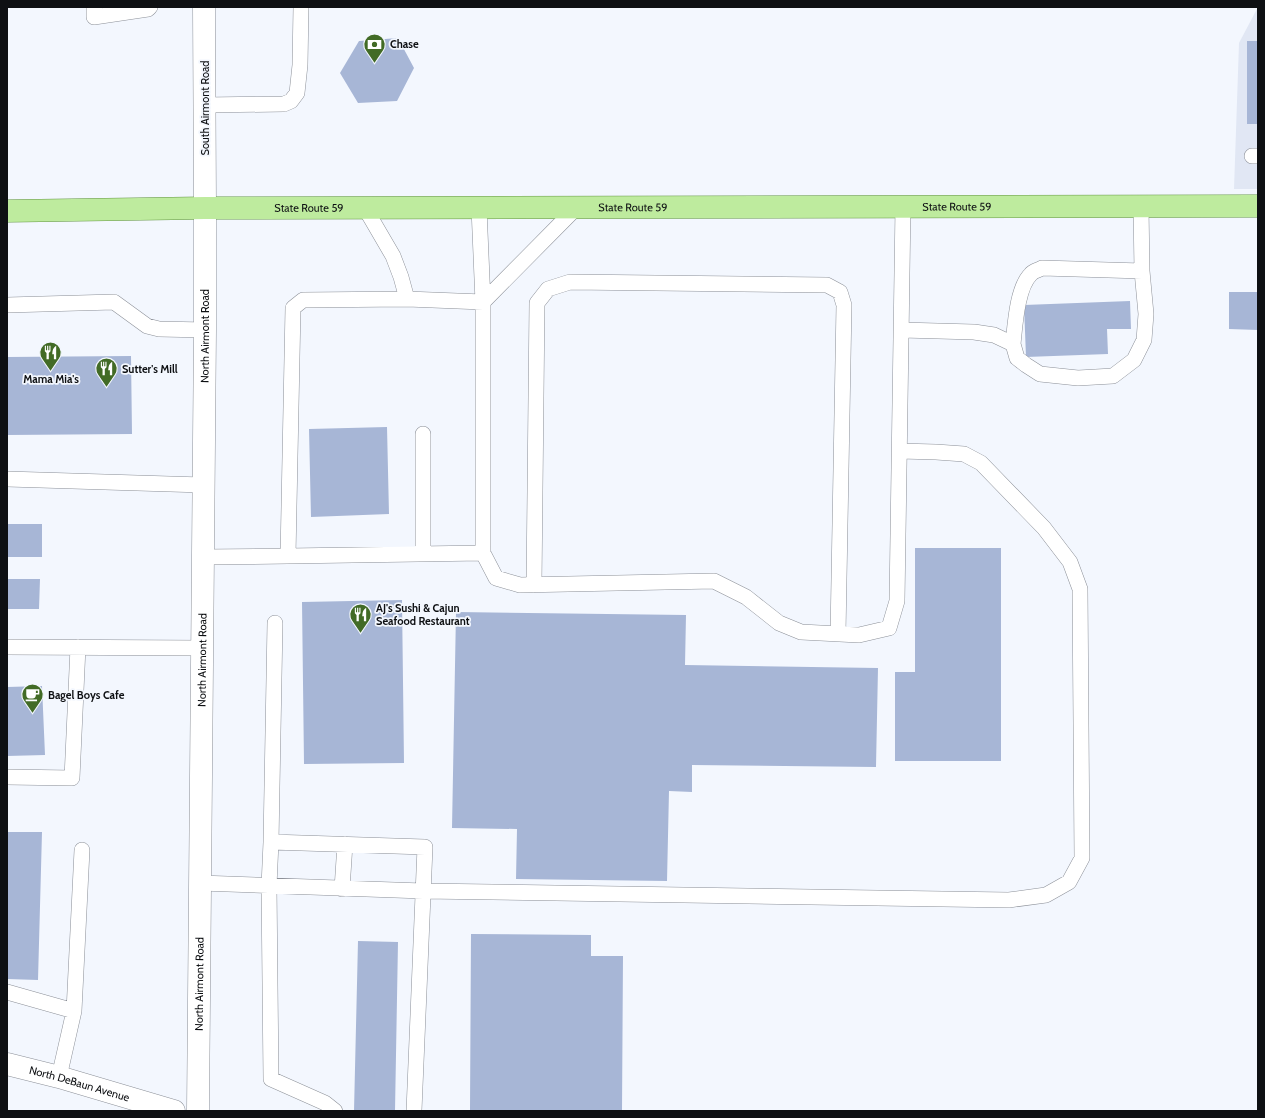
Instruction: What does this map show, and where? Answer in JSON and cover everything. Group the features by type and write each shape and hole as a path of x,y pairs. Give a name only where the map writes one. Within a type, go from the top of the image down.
{"main road":[{"name":"State Route 59","path":"7,211 205,208 1258,206"}],"street":[{"name":"South Airmont Road","path":"204,7 205,208"},
{"name":"North Airmont Road","path":"198,1111 205,208"},
{"name":"North DeBaun Avenue","path":"7,1064 59,1077 174,1111"}],"lane":[{"path":"94,12 150,7"},
{"path":"205,105 284,104 291,101 297,93 300,65 301,7"},
{"path":"479,208 483,302 483,553 496,578 520,585 714,581 746,597 778,623 801,632 859,635 889,628 897,601 903,207"},
{"path":"1141,207 1142,271 1146,314 1144,340 1134,360 1113,376 1078,378 1040,374 1017,358 1012,344 1018,306 1022,289 1031,274 1042,268 1142,271"},
{"path":"365,208 393,256 407,299"},
{"path":"288,556 293,308 303,300 407,299 483,302 576,208"},
{"path":"534,584 537,303 548,289 570,282 827,285 840,292 844,305 838,634"},
{"path":"7,304 114,302 147,326 159,329 205,330"},
{"path":"902,330 974,332 994,335 1012,344"},
{"path":"423,434 423,553"},
{"path":"200,883 423,891 1009,900 1046,895 1069,882 1082,858 1080,589 1070,562 1044,528 981,463 964,454 900,451"},
{"path":"7,479 203,485"},
{"path":"203,557 483,553"},
{"path":"275,623 269,886 271,1079 325,1103 335,1111"},
{"path":"7,647 202,648"},
{"path":"7,777 72,778 78,648"},
{"path":"271,842 424,847 414,1111"},
{"path":"342,889 345,844"},
{"path":"59,1077 74,1011 82,850"},
{"path":"7,992 74,1011"}],"shaded area":[{"path":"1258,7 1258,189 1234,189 1239,43"}],"building":[{"path":"398,38 414,68 397,101 358,103 340,73 359,41"},
{"path":"1247,41 1258,41 1258,124 1247,124"},
{"path":"1229,292 1258,292 1258,330 1229,329"},
{"path":"1130,301 1131,329 1107,329 1108,354 1026,357 1024,305"},
{"path":"131,356 132,434 7,435 7,357"},
{"path":"387,427 389,514 311,517 309,429"},
{"path":"7,524 42,524 42,557 7,557"},
{"path":"915,548 1001,548 1001,761 895,761 895,672 915,672"},
{"path":"7,579 40,579 39,609 7,609"},
{"path":"402,600 404,763 304,764 302,602"},
{"path":"456,612 686,615 685,665 878,668 876,767 692,765 692,792 669,791 667,881 516,879 517,829 452,828"},
{"path":"42,686 45,755 7,756 7,687"},
{"path":"7,832 42,832 38,980 7,979"},
{"path":"471,934 591,935 591,956 623,956 622,1111 470,1111"},
{"path":"358,941 398,942 395,1111 354,1111"}],"place":[{"name":"Chase","path":"375,64"},
{"name":"Mama Mia's","path":"51,372"},
{"name":"Sutter's Mill","path":"106,388"},
{"name":"AJ's Sushi & Cajun Seafood Restaurant","path":"361,634"},
{"name":"Bagel Boys Cafe","path":"33,714"}]}
